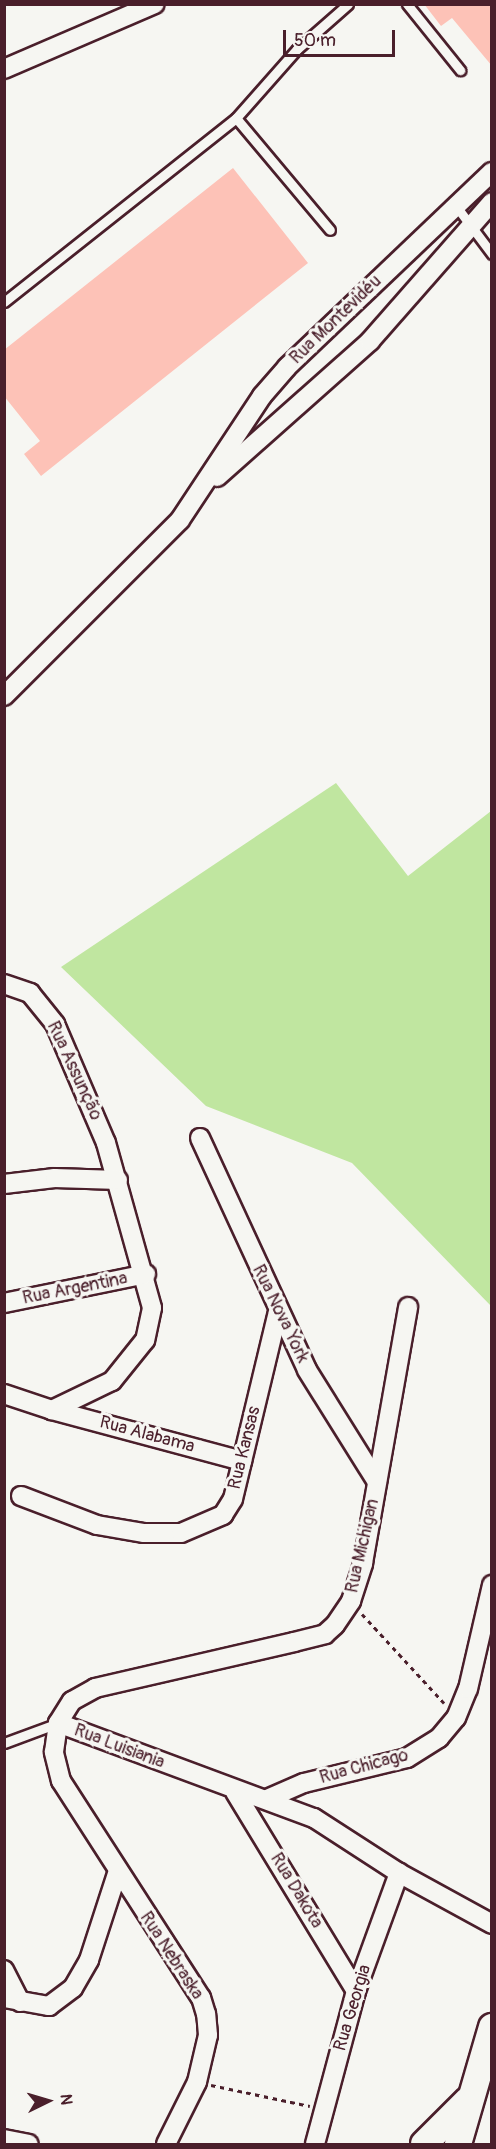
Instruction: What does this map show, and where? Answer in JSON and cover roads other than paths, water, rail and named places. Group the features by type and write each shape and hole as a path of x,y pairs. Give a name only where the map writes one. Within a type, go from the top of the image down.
{"main road":[{"path":"458,2145 492,2026"},
{"path":"424,2145 474,2093"}],"street":[{"path":"4,69 155,4"},
{"name":"Rua Montevidéu","path":"204,488 262,396 288,367 454,204 492,172"},
{"name":"Rua Montevidéu","path":"4,696 129,574 204,488 370,341 469,223 492,202"},
{"name":"Rua Assunção","path":"4,984 30,993 55,1024 118,1180 146,1274 151,1317 146,1340 112,1381 52,1410"},
{"name":"Rua Nova York","path":"200,1138 278,1312 308,1370 377,1482"},
{"path":"4,1184 55,1178 118,1180"},
{"name":"Rua Argentina","path":"4,1303 146,1274"},
{"name":"Rua Michigan","path":"58,1723 72,1701 95,1688 325,1634 351,1601 363,1563 408,1307"},
{"name":"Rua Kansas","path":"21,1496 97,1525 144,1533 181,1533 223,1515 233,1499 278,1312"},
{"name":"Rua Alabama","path":"4,1394 52,1410 242,1461"},
{"name":"Rua Chicago","path":"267,1799 304,1783 407,1758 439,1738 457,1716 479,1647 492,1585"},
{"name":"Rua Luisiania","path":"117,1874 61,1781 54,1752 58,1723 235,1792 267,1799 346,1836 399,1873 492,1924"},
{"name":"Rua Dakota","path":"235,1792 356,1991"},
{"name":"Rua Georgia","path":"315,2145 356,1991 399,1873"},
{"path":"4,1970 13,2000 49,2006 73,1988 89,1960 117,1874"},
{"name":"Rua Nebraska","path":"117,1874 201,1998 208,2035 197,2082 166,2145"},
{"path":"4,2139 29,2145"}],"lane":[{"path":"4,302 236,118 297,49 348,4"},
{"path":"407,4 460,70"},
{"path":"236,118 330,230"},
{"path":"454,204 492,254"},
{"path":"4,1743 58,1723"}]}
